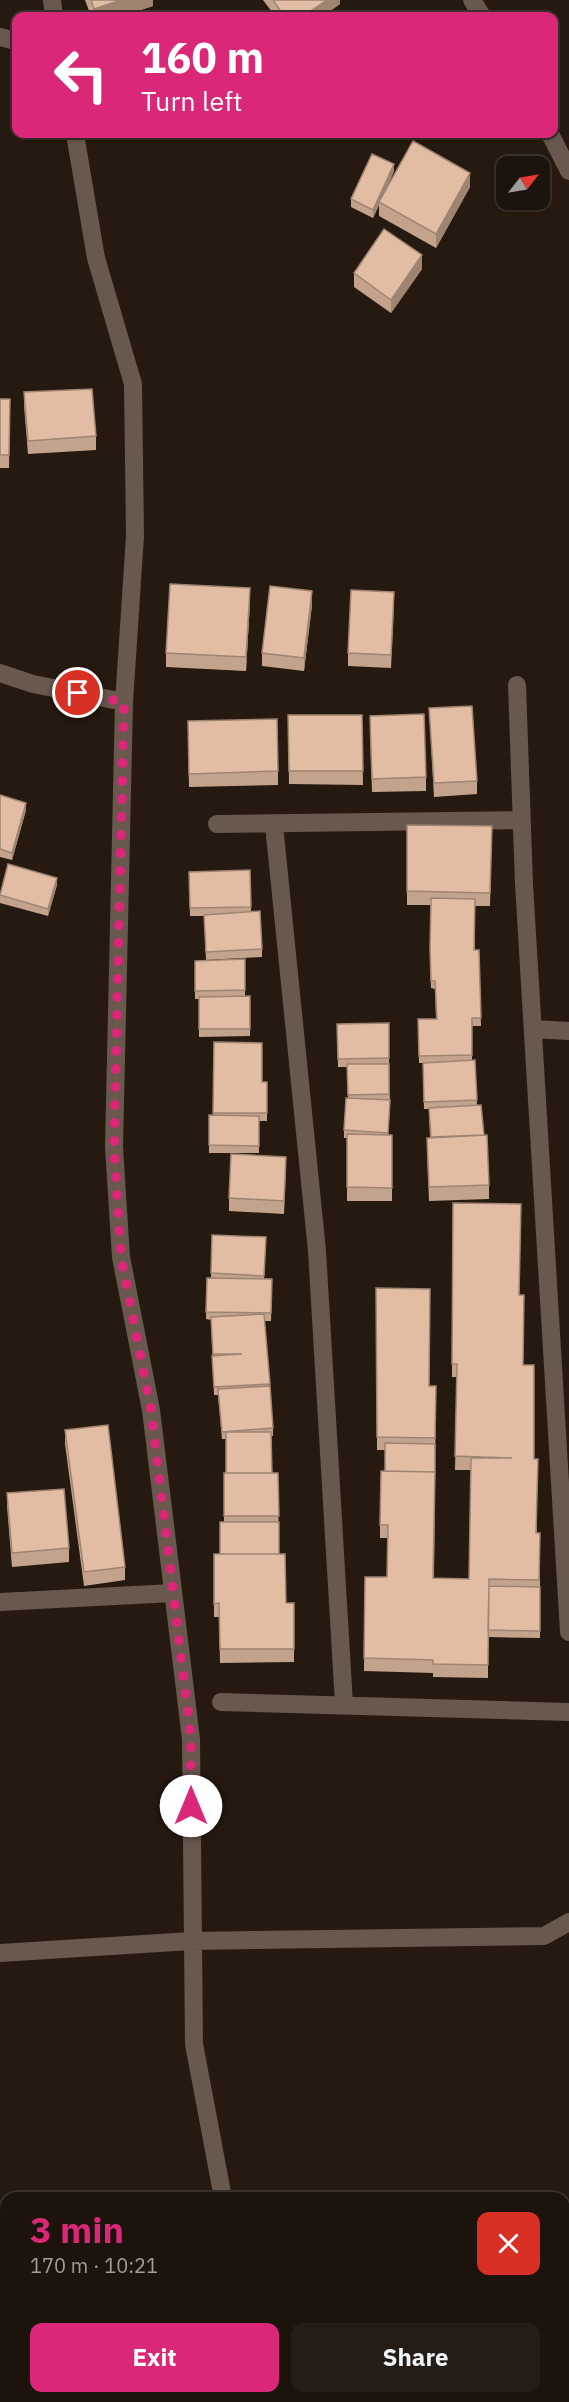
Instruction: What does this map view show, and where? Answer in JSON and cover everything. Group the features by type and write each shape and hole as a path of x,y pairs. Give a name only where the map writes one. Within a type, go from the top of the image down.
{"street":[{"path":"76,138 96,258 133,384 135,536 124,702 114,1147 121,1257 151,1410 191,1739 191,1941 194,2044 222,2192"},
{"path":"552,138 569,171"},
{"path":"0,673 33,684 124,702"},
{"path":"517,685 521,820 569,1632"},
{"path":"217,824 521,820"},
{"path":"274,825 318,1251 344,1704"},
{"path":"533,1029 569,1031"},
{"path":"0,1602 173,1593"},
{"path":"221,1702 569,1712"},
{"path":"0,1953 191,1941 544,1936 569,1922"}],"building":[{"path":"91,0 121,0 94,9"},
{"path":"273,0 327,0 309,12 281,12"},
{"path":"413,141 470,173 436,234 379,202"},
{"path":"372,154 394,164 373,210 351,199"},
{"path":"384,229 422,255 391,300 354,273"},
{"path":"92,389 96,436 28,441 24,392"},
{"path":"0,399 10,399 9,455 0,455"},
{"path":"170,584 250,588 246,657 166,653"},
{"path":"270,586 312,591 304,658 262,653"},
{"path":"351,590 394,592 391,655 348,653"},
{"path":"472,706 477,781 434,783 429,708"},
{"path":"424,714 426,777 372,779 370,716"},
{"path":"288,715 362,715 363,771 289,771"},
{"path":"277,719 278,771 189,774 188,721"},
{"path":"0,795 26,803 12,853 0,849"},
{"path":"407,825 492,826 490,893 407,891"},
{"path":"8,864 57,878 48,909 0,895"},
{"path":"250,870 251,907 190,908 189,872"},
{"path":"431,898 475,899 474,950 479,950 481,1018 472,1018 472,1055 419,1056 418,1019 437,1019 435,981 431,981"},
{"path":"260,911 262,949 206,952 204,915"},
{"path":"245,959 245,990 195,991 195,961"},
{"path":"250,996 250,1029 199,1029 199,997"},
{"path":"389,1023 389,1058 338,1059 337,1024"},
{"path":"214,1042 262,1043 262,1082 267,1082 267,1113 213,1113"},
{"path":"475,1060 477,1100 424,1102 423,1063"},
{"path":"347,1064 389,1064 389,1094 348,1095"},
{"path":"346,1098 390,1100 388,1133 344,1130"},
{"path":"481,1105 484,1135 431,1137 429,1108"},
{"path":"209,1115 259,1116 259,1146 209,1145"},
{"path":"347,1134 392,1135 392,1188 347,1187"},
{"path":"487,1135 489,1185 429,1187 427,1138"},
{"path":"231,1154 286,1157 284,1201 229,1198"},
{"path":"453,1203 521,1204 519,1295 524,1295 523,1365 534,1365 534,1459 538,1459 536,1533 540,1533 539,1580 489,1579 488,1665 433,1664 433,1660 364,1658 365,1577 387,1577 388,1525 380,1525 381,1471 435,1472 433,1578 469,1579 471,1458 512,1458 455,1456 457,1364 452,1364"},
{"path":"212,1235 266,1237 264,1276 211,1273"},
{"path":"207,1278 272,1279 271,1313 206,1312"},
{"path":"376,1288 430,1289 429,1386 436,1386 435,1438 377,1437"},
{"path":"264,1314 270,1384 214,1387 212,1356 242,1354 213,1354 211,1317"},
{"path":"270,1386 273,1428 222,1432 218,1389"},
{"path":"108,1425 125,1567 84,1572 65,1430"},
{"path":"226,1432 271,1432 272,1473 226,1473"},
{"path":"385,1443 435,1444 435,1472 385,1471"},
{"path":"224,1473 278,1473 279,1516 224,1516"},
{"path":"64,1489 69,1548 12,1553 7,1493"},
{"path":"220,1522 279,1522 279,1554 220,1554"},
{"path":"214,1554 285,1554 286,1603 294,1603 294,1649 220,1649 219,1603 214,1604"},
{"path":"489,1586 540,1587 540,1631 488,1630"}],"route":[{"path":"78,693 124,702 114,1147 121,1257 151,1410 191,1739 191,1806"}]}
